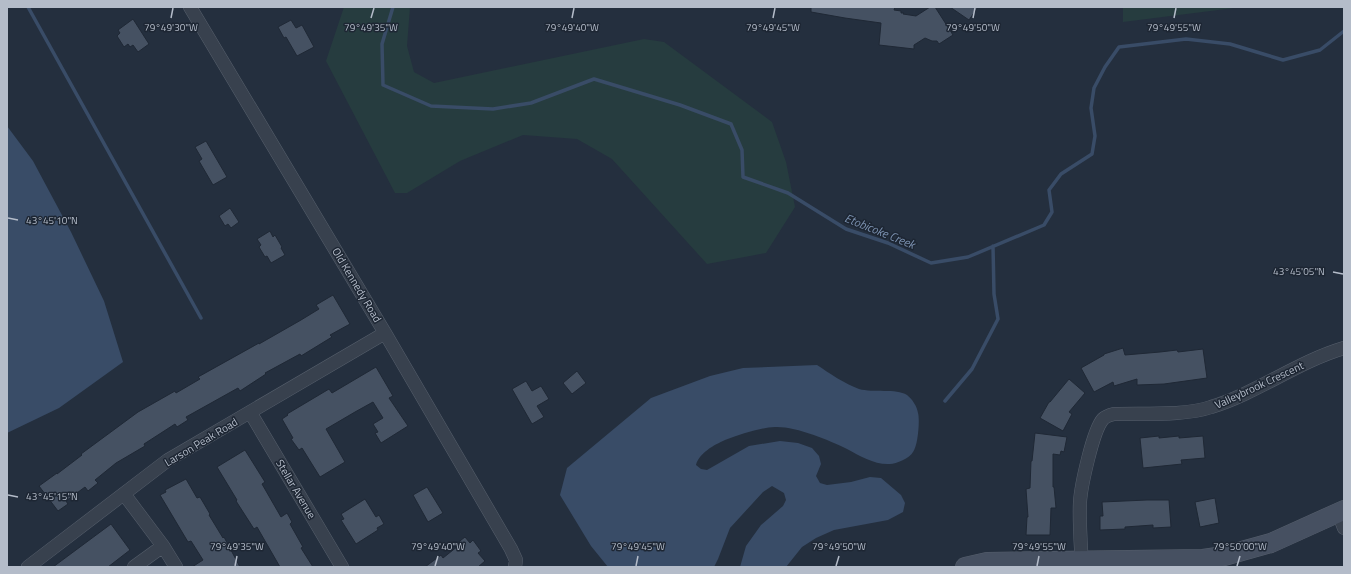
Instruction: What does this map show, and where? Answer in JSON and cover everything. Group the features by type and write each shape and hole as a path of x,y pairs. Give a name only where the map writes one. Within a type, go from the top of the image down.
{"street":[{"name":"Old Kennedy Road","path":"190,7 385,333 512,550 516,560 515,567"},
{"name":"Larson Peak Road","path":"28,567 168,460 385,333"},
{"name":"Valleybrook Crescent","path":"1081,564 1080,502 1082,486 1097,428 1103,419 1114,414 1177,412 1210,408 1228,401 1313,360 1344,348"},
{"name":"Stellar Avenue","path":"250,412 342,567"},
{"path":"124,494 176,567"},
{"path":"965,567 987,562 1081,564 1203,559 1224,562 1342,517"},
{"path":"134,567 162,546"}],"green space":[{"path":"344,7 410,7 407,46 414,72 434,83 644,39 664,42 772,122 786,162 795,207 766,253 707,264 612,159 577,139 523,135 460,161 407,193 395,193 326,61"},
{"path":"1123,7 1242,7 1123,22"}],"water":[{"path":"7,126 33,161 71,232 104,301 123,362 59,408 7,433"},
{"path":"817,365 832,375 859,389 871,391 891,391 907,395 915,405 919,416 919,427 915,449 911,454 896,463 884,464 868,460 840,445 812,434 783,427 775,427 750,432 721,442 704,453 696,465 701,469 707,470 749,446 780,441 798,443 812,448 819,456 821,464 816,476 820,483 827,485 851,482 870,477 881,478 901,495 905,503 903,512 888,520 834,530 816,538 802,547 786,567 740,567 746,546 761,525 783,506 786,500 784,493 772,486 763,492 730,528 714,567 608,567 591,546 560,495 567,468 651,398 710,376 743,368"}],"building":[{"path":"811,7 895,7 894,10 901,11 901,13 904,13 903,14 916,16 930,7 935,7 953,35 939,44 937,41 932,41 925,38 914,45 914,49 879,45 881,23 811,12"},
{"path":"950,7 978,7 969,20"},
{"path":"133,19 149,44 138,52 133,45 130,47 128,44 124,47 117,36 120,33 118,30"},
{"path":"291,20 296,28 302,25 314,47 297,56 286,37 284,38 278,27"},
{"path":"206,141 227,177 213,185 199,161 202,159 195,147"},
{"path":"230,208 239,222 231,228 228,224 225,226 219,216"},
{"path":"270,231 273,237 275,235 285,255 271,263 259,247 261,245 257,239"},
{"path":"333,295 350,324 330,335 332,337 301,356 300,354 265,373 266,374 240,391 238,388 186,417 188,420 177,427 175,424 144,444 145,446 116,463 95,480 98,483 88,491 85,487 66,501 68,504 58,511 39,486 138,412 175,391 176,393 200,379 198,377 301,320 319,309 316,305"},
{"path":"1123,348 1125,355 1203,349 1207,378 1164,384 1137,385 1137,379 1114,386 1113,382 1094,392 1081,368 1104,354"},
{"path":"376,367 393,396 389,398 408,426 381,443 375,433 378,432 373,424 383,418 373,402 355,412 326,429 345,462 320,477 302,448 299,450 291,439 293,438 282,419 288,415 287,414 329,389 332,393"},
{"path":"577,371 586,383 572,394 563,383"},
{"path":"1069,379 1085,393 1069,412 1072,414 1063,431 1040,418 1049,402"},
{"path":"526,381 532,391 541,386 549,399 537,406 544,417 532,424 512,389"},
{"path":"1035,433 1067,437 1064,452 1061,451 1060,455 1053,454 1053,487 1056,508 1051,508 1050,535 1026,535 1028,517 1026,489 1030,488 1031,461"},
{"path":"1159,436 1159,438 1179,436 1179,438 1203,436 1205,458 1181,460 1182,464 1143,468 1140,438"},
{"path":"245,450 265,482 262,484 281,517 287,513 292,522 290,524 303,547 301,548 313,567 280,567 257,527 254,529 236,501 237,500 217,467"},
{"path":"186,479 197,498 200,497 240,567 192,567 203,560 191,541 188,542 160,495 166,492 165,490"},
{"path":"427,487 443,513 428,522 413,495"},
{"path":"1215,498 1219,523 1200,527 1195,502"},
{"path":"365,499 376,517 379,515 384,524 377,528 378,530 356,544 341,520 344,519 341,514"},
{"path":"1169,500 1171,527 1153,528 1153,525 1125,527 1125,529 1100,530 1100,516 1103,516 1102,502"},
{"path":"111,524 130,550 108,567 53,567"},
{"path":"465,537 470,543 473,540 481,551 478,553 485,561 478,567 425,567 441,555 443,558 458,546 456,544"}],"waterway":[{"path":"28,7 201,318"},
{"name":"Etobicoke Creek","path":"393,7 382,44 383,85 431,106 493,109 531,103 594,79 680,105 731,124 742,150 743,177 788,193 846,229 888,243 931,263 968,257 1044,225 1052,212 1049,190 1061,174 1092,154 1095,136 1091,108 1094,88 1105,67 1119,47 1186,39 1230,44 1283,60 1320,50 1344,31"},
{"path":"945,401 972,369 998,319 994,294 993,246"}]}
